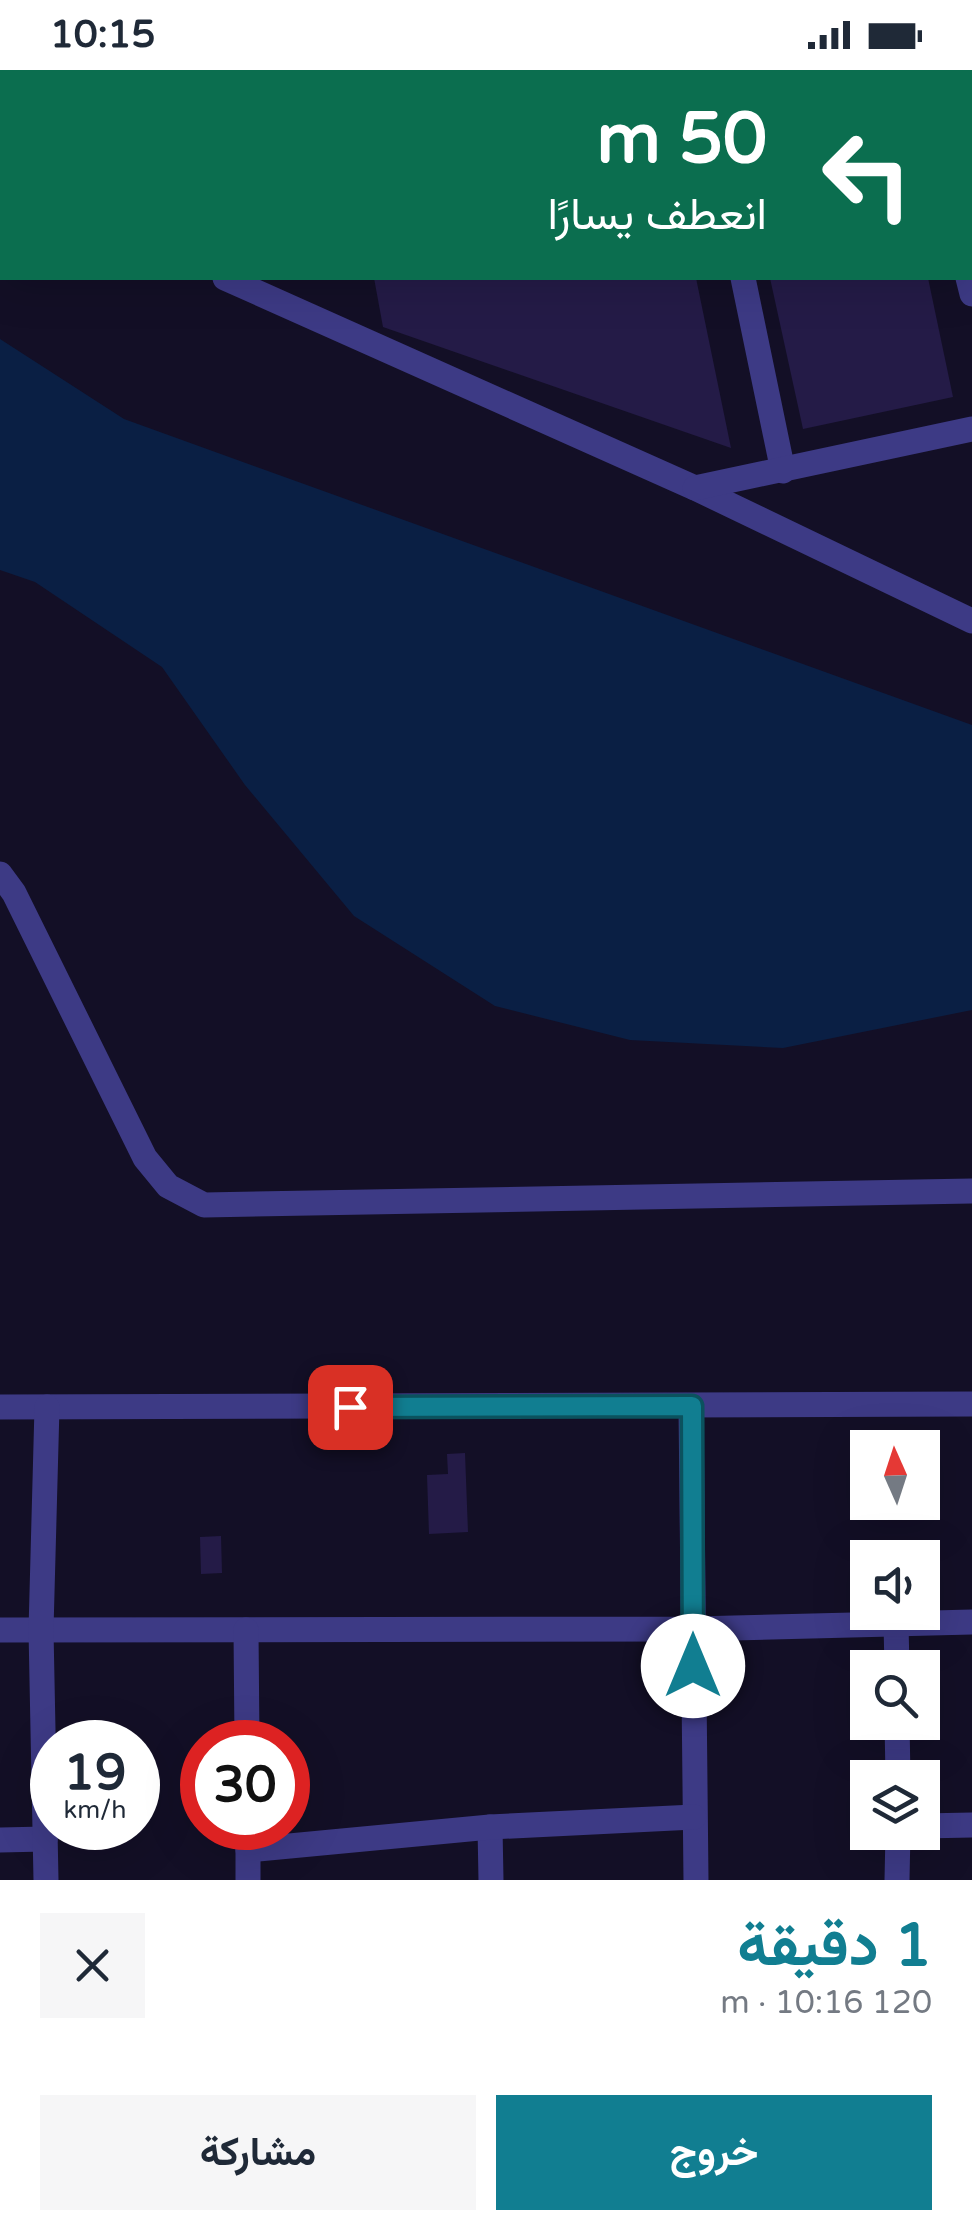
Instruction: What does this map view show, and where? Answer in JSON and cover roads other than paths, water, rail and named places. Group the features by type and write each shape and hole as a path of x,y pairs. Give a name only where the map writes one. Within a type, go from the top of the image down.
{"street":[{"path":"230,280 696,488 972,620"},
{"path":"742,280 783,470"},
{"path":"696,488 972,429"},
{"path":"0,874 14,893 144,1158 168,1186 204,1205 972,1191"},
{"path":"0,1408 972,1404"},
{"path":"692,1406 696,1880"},
{"path":"43,1720 47,1407"},
{"path":"940,1623 972,1622"},
{"path":"0,1630 850,1625"},
{"path":"246,1630 247,1720"},
{"path":"310,1835 694,1817"},
{"path":"940,1826 972,1825"},
{"path":"490,1827 491,1880"},
{"path":"0,1840 30,1839"},
{"path":"45,1850 46,1880"},
{"path":"248,1850 248,1880"},
{"path":"897,1880 898,1850"}],"water":[{"path":"0,339 124,419 972,725 972,1010 783,1048 630,1040 495,1006 354,916 245,785 162,667 35,582 0,570"}]}
